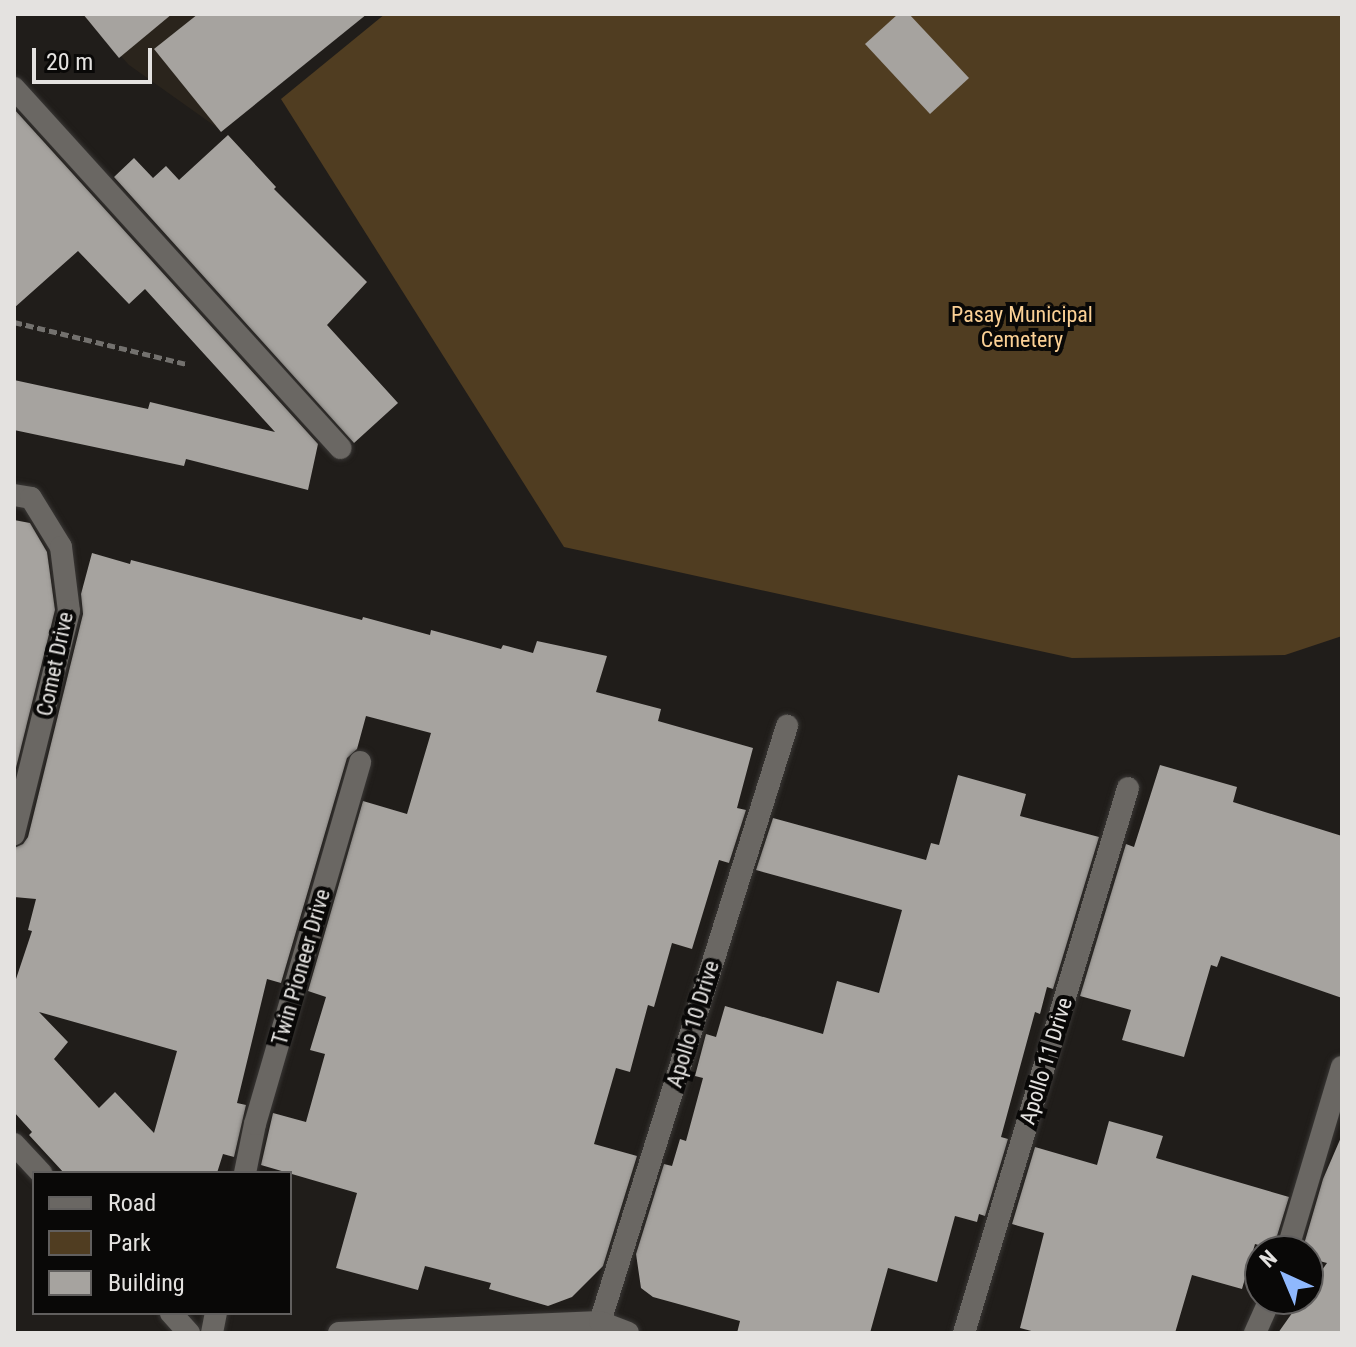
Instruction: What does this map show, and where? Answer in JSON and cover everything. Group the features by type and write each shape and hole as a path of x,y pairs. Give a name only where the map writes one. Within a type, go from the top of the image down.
{"street":[{"path":"14,88 341,448"},
{"name":"Comet Drive","path":"14,834 69,611 61,547 23,496"},
{"name":"Apollo 10 Drive","path":"600,1322 787,726"},
{"name":"Twin Pioneer Drive","path":"245,1171 259,1109 360,762"},
{"name":"Apollo 11 Drive","path":"964,1333 1128,788"},
{"path":"1292,1235 1342,1067"},
{"path":"14,1144 39,1171"},
{"path":"173,1315 189,1333"},
{"path":"339,1333 600,1322 628,1333"}],"path":[{"path":"14,322 186,364"}],"shaded area":[{"path":"82,14 359,14 219,129 129,65"}],"green space":[{"name":"Pasay Municipal Cemetery","path":"385,14 1342,14 1342,636 1285,655 1072,658 564,547 281,99"}],"building":[{"path":"83,14 172,14 119,58"},
{"path":"198,14 367,14 221,132 154,49"},
{"path":"898,14 909,14 969,78 930,114 865,44"},
{"path":"14,109 318,444 308,490 186,459 184,466 14,430 14,380 148,409 150,402 275,432 145,289 129,304 78,251 14,308"},
{"path":"228,135 276,187 274,189 367,282 327,325 398,403 354,443 114,177 134,158 153,178 166,166 179,180"},
{"path":"14,520 30,523 47,552 55,610 14,776"},
{"path":"92,553 430,635 431,630 501,649 503,645 533,653 537,641 607,656 596,692 661,709 658,721 753,748 737,808 746,810 729,863 719,860 692,949 672,943 654,1007 648,1005 630,1072 616,1068 594,1144 637,1156 603,1266 572,1297 548,1306 489,1289 491,1283 425,1266 418,1290 336,1268 357,1193 292,1174 292,1171 261,1165 273,1113 306,1122 325,1054 310,1050 326,997 308,991 363,801 407,814 431,733 366,716 357,749 347,758 281,983 267,979 237,1103 246,1105 234,1157 223,1154 218,1171 62,1171 29,1135 32,1132 14,1112 14,985 32,931 28,930 36,899 14,897 14,848 23,844 28,837 83,614 81,594","holes":["39,1012 177,1051 154,1133 115,1092 99,1108 54,1059 68,1042"]},
{"path":"1160,765 1237,787 1233,802 1342,836 1342,998 1221,956 1217,967 1211,965 1184,1057 1122,1040 1131,1010 1080,996 1126,844 1134,847"},
{"path":"958,775 1026,794 1020,816 1099,837 1053,989 1047,987 1040,1014 1035,1012 1001,1137 1008,1139 985,1216 979,1214 977,1222 955,1216 937,1282 888,1268 870,1333 737,1333 740,1321 653,1297 641,1288 636,1254 664,1164 672,1166 680,1139 686,1141 703,1078 695,1076 706,1034 716,1037 725,1006 823,1034 837,981 879,993 902,910 756,870 773,818 926,860 931,843 939,845"},
{"path":"1109,1121 1163,1136 1156,1158 1289,1197 1277,1235 1244,1235 1242,1289 1192,1275 1175,1333 1039,1333 1020,1328 1044,1233 1012,1224 1035,1147 1097,1165"},
{"path":"1342,1135 1342,1333 1278,1333 1291,1315 1324,1315 1324,1267 1327,1263 1324,1262 1324,1235 1307,1235 1323,1179"}]}
